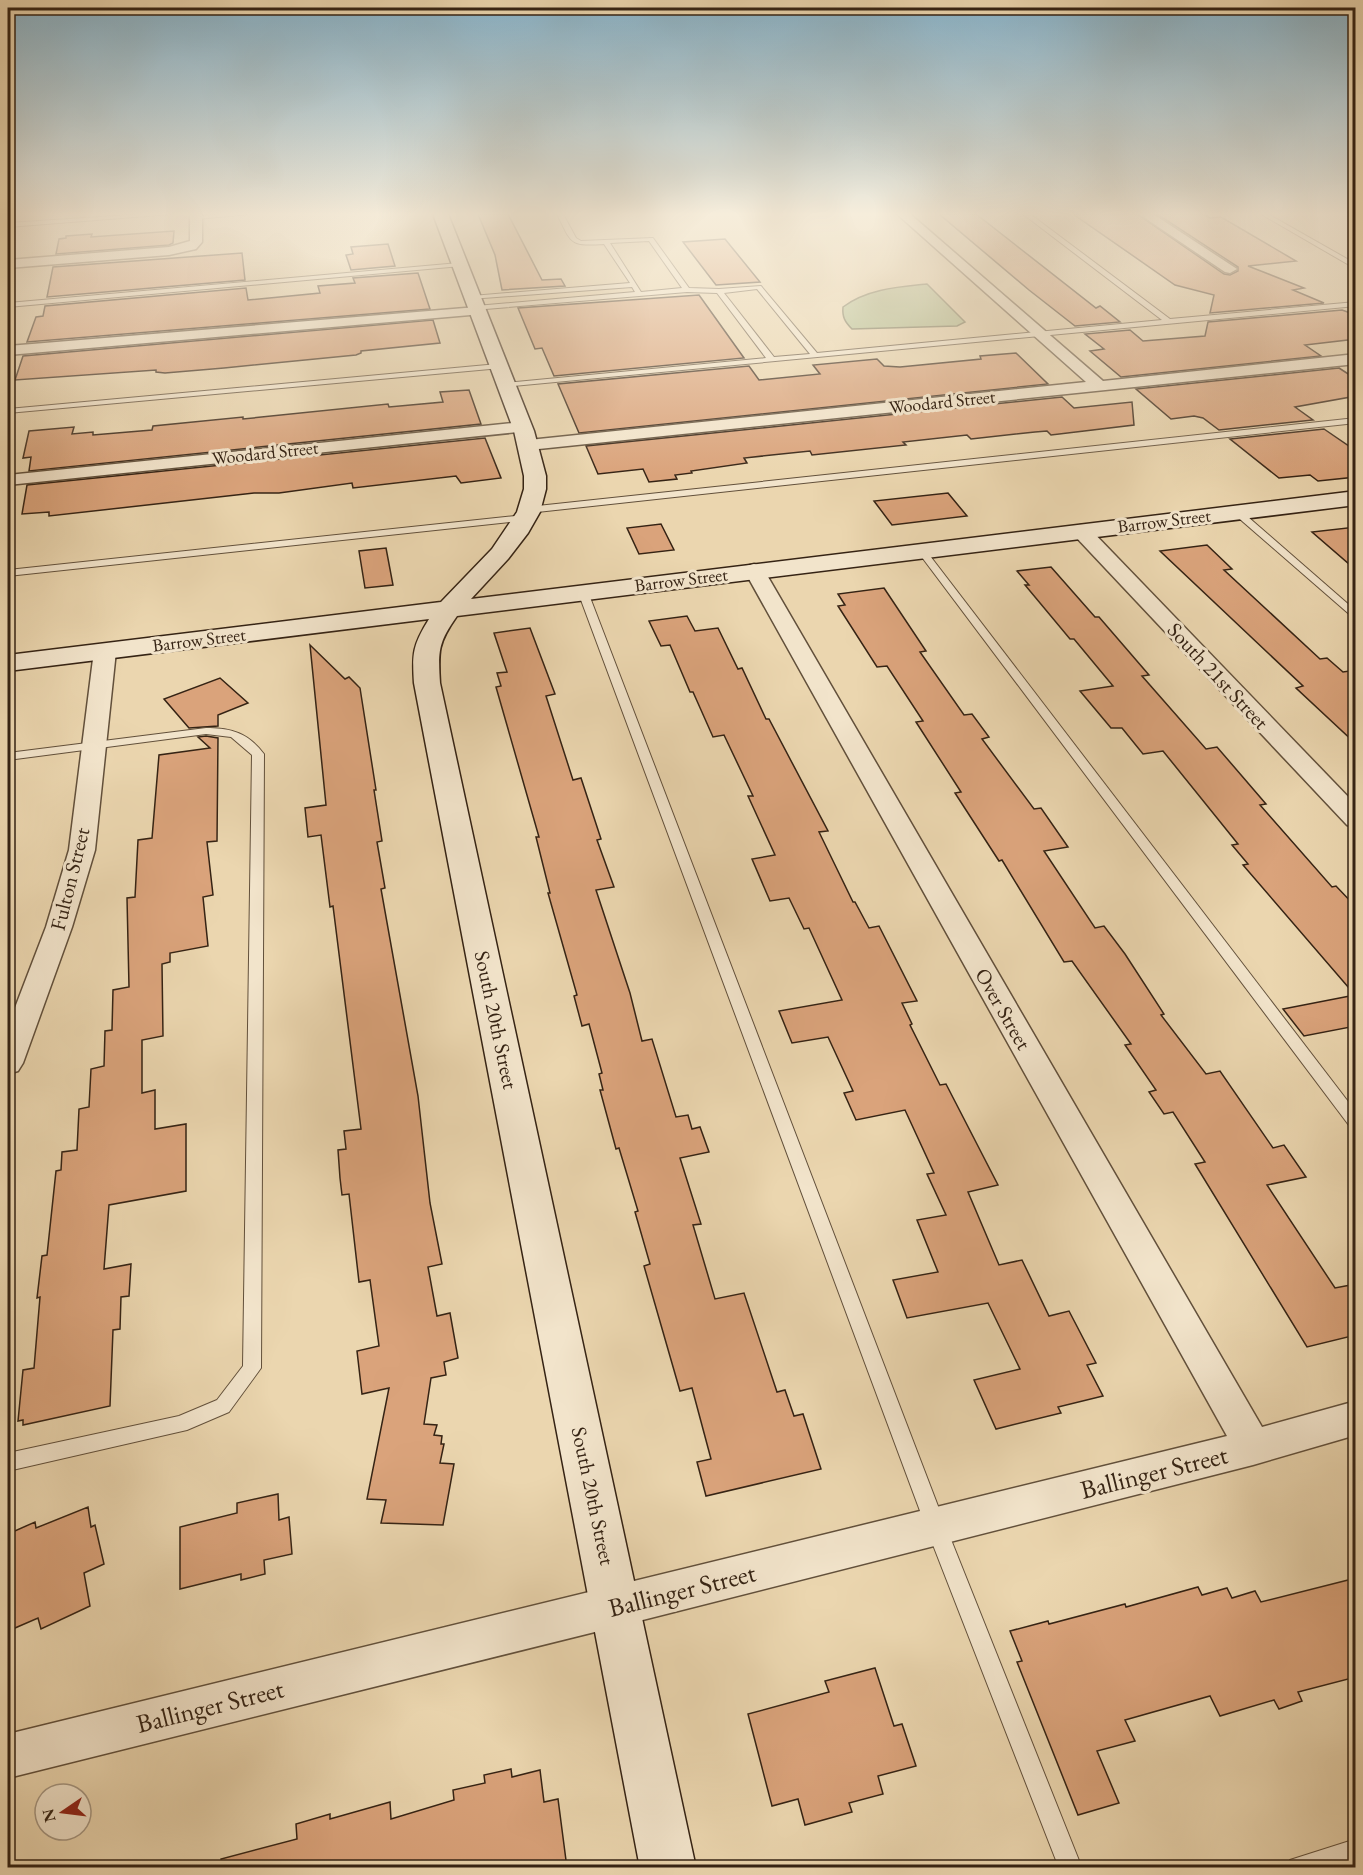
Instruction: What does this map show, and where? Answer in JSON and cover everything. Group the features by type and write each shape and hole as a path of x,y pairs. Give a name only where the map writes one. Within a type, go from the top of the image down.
{"street":[{"name":"South 20th Street","path":"474,302 529,445 535,489 526,514 498,556 450,609 437,629 425,656 427,683 669,1868"},
{"path":"1003,302 1099,385"},
{"path":"8,351 475,305"},
{"name":"Woodard Street","path":"529,445 1356,359"},
{"name":"Woodard Street","path":"8,480 522,427"},
{"name":"Barrow Street","path":"8,663 1356,498"},
{"name":"South 21st Street","path":"1081,531 1356,820"},
{"path":"498,556 509,577 518,584 530,589 573,593"},
{"name":"Over Street","path":"754,570 1253,1447"},
{"name":"Fulton Street","path":"8,1064 59,927 82,850 105,651"},
{"name":"Ballinger Street","path":"8,1756 936,1527 1253,1447 1356,1418"}],"lane":[{"path":"8,305 47,302"},
{"path":"475,305 503,302"},
{"path":"475,305 528,302"},
{"path":"727,302 771,359"},
{"path":"771,302 815,355"},
{"path":"1142,302 1169,322"},
{"path":"505,384 1356,304"},
{"path":"8,411 498,366"},
{"path":"8,573 1356,420"},
{"path":"1237,512 1356,617"},
{"path":"921,550 1356,1124"},
{"path":"573,593 1071,1868"},
{"path":"8,757 206,731 231,731 247,742 258,754 252,1368 223,1406 180,1424 8,1462"},
{"path":"1298,1868 1356,1850"}],"green space":[{"path":"851,302 944,302 965,322 957,326 852,329 844,319 843,307"}],"building":[{"path":"95,302 428,302 430,309 27,342 36,317 43,316 45,306"},
{"path":"608,302 704,302 744,358 554,376 542,348 535,349 518,308"},
{"path":"1044,302 1088,302 1096,308 1100,306 1120,322 1075,326"},
{"path":"1213,302 1324,303 1210,313"},
{"path":"1342,310 1356,315 1356,339 1305,345 1321,356 1121,377 1090,351 1104,349 1085,334 1130,330 1143,341 1205,336 1208,322"},
{"path":"433,320 440,343 361,351 356,355 224,368 165,373 156,372 156,370 15,380 23,356"},
{"path":"1016,353 1048,384 579,433 558,384 749,366 759,380 820,374 813,365 877,359 884,366 900,367"},
{"path":"1339,368 1356,379 1356,396 1295,407 1313,420 1219,430 1203,418 1194,416 1171,419 1136,389"},
{"path":"469,390 481,424 29,471 31,457 23,458 29,431 74,427 72,434 93,432 93,435 152,430 153,426 243,417 243,419 388,404 389,407 443,402 440,392"},
{"path":"1062,397 1074,408 1132,402 1134,425 1051,435 1047,431 971,439 967,435 903,442 906,445 812,455 810,451 744,458 747,463 691,471 692,473 675,475 677,479 649,482 643,469 598,474 586,446"},
{"path":"1324,429 1356,451 1356,477 1318,481 1310,475 1279,478 1230,439"},
{"path":"485,438 501,478 461,483 456,476 353,488 352,483 279,493 254,493 49,516 49,512 22,514 27,485"},
{"path":"948,493 967,516 892,525 874,501"},
{"path":"661,524 674,550 639,554 627,528"},
{"path":"1356,527 1356,570 1312,532"},
{"path":"1207,545 1232,569 1224,570 1320,659 1327,658 1343,672 1356,670 1356,744 1296,688 1303,686 1160,551"},
{"path":"386,548 393,585 365,588 359,551"},
{"path":"1051,567 1095,617 1099,617 1149,675 1142,676 1206,749 1217,747 1266,804 1260,805 1332,887 1336,886 1356,907 1356,1026 1304,1036 1283,1009 1355,995 1243,865 1248,864 1232,845 1238,844 1163,751 1143,754 1122,728 1111,728 1080,691 1113,686 1074,639 1070,639 1025,585 1029,585 1017,571"},
{"path":"884,588 926,651 920,652 964,715 972,714 989,737 982,739 1034,809 1041,808 1068,847 1044,851 1095,928 1104,926 1164,1014 1161,1015 1206,1074 1220,1071 1273,1148 1284,1145 1306,1177 1267,1185 1335,1288 1356,1284 1356,1335 1307,1347 1195,1164 1205,1162 1173,1112 1164,1114 1149,1092 1156,1090 1125,1045 1131,1044 1072,961 1064,962 1002,860 999,861 955,793 961,792 916,722 923,721 887,666 877,667 838,606 845,605 838,594"},
{"path":"687,616 695,631 718,628 738,669 742,668 766,719 769,719 828,831 819,832 853,902 869,928 879,926 917,1001 902,1003 912,1024 910,1025 940,1085 946,1084 998,1185 968,1192 999,1265 1022,1260 1049,1316 1069,1311 1096,1363 1087,1365 1103,1396 1058,1407 1061,1413 996,1429 974,1380 1020,1369 988,1303 907,1318 893,1280 938,1272 917,1220 946,1215 927,1174 934,1173 905,1110 856,1120 844,1093 853,1091 828,1037 792,1043 779,1011 842,1000 809,928 804,929 789,898 770,901 752,859 775,855 748,796 753,796 724,735 713,737 670,645 661,646 649,621"},
{"path":"530,628 555,694 546,696 573,780 581,778 601,839 597,840 614,887 596,890 630,993 642,1041 652,1039 676,1117 688,1115 692,1129 700,1127 709,1152 680,1158 701,1224 693,1225 715,1299 744,1293 777,1392 785,1390 794,1416 803,1414 821,1469 706,1496 697,1462 711,1459 692,1388 680,1391 644,1266 650,1264 635,1212 638,1211 619,1148 616,1149 600,1090 603,1090 599,1074 602,1073 589,1024 582,1026 574,996 577,995 548,893 550,893 536,837 539,837 496,687 501,686 497,673 507,672 494,633"},
{"path":"310,645 345,679 349,677 360,688 376,790 374,790 382,841 377,842 385,888 381,889 418,1096 430,1203 442,1264 428,1267 437,1316 450,1313 458,1358 444,1362 446,1375 431,1378 424,1424 437,1425 434,1435 442,1436 441,1444 444,1444 440,1463 454,1464 443,1525 381,1523 386,1500 367,1499 389,1388 362,1394 357,1351 379,1346 370,1280 359,1282 349,1194 342,1195 340,1178 338,1150 346,1149 344,1131 361,1129 333,906 330,907 321,835 308,837 305,808 326,805"},
{"path":"220,678 248,703 218,715 218,726 189,728 164,699"},
{"path":"198,737 218,738 217,841 207,842 213,895 203,897 208,946 170,953 170,962 162,964 163,1036 142,1040 142,1093 155,1090 155,1129 186,1124 186,1191 109,1205 104,1269 131,1264 129,1296 121,1297 120,1329 113,1330 110,1406 23,1425 23,1420 18,1421 23,1370 34,1368 40,1297 37,1298 42,1256 47,1255 56,1171 61,1170 62,1152 77,1150 79,1109 89,1107 91,1069 104,1066 105,1031 112,1030 113,990 129,987 127,898 135,897 138,840 152,838 159,755 210,748"},
{"path":"278,1494 279,1520 289,1517 292,1554 264,1560 265,1574 241,1580 241,1574 180,1589 180,1527 237,1513 237,1503"},
{"path":"88,1507 91,1527 95,1525 104,1564 84,1573 90,1606 41,1629 38,1618 8,1631 8,1534 35,1522 36,1528"},
{"path":"1356,1578 1356,1677 1298,1692 1302,1701 1279,1709 1274,1700 1220,1716 1210,1696 1125,1720 1135,1741 1097,1751 1119,1803 1078,1815 1017,1662 1022,1661 1010,1631 1048,1621 1049,1624 1125,1604 1126,1607 1198,1587 1202,1595 1227,1588 1232,1598 1255,1591 1261,1602"},
{"path":"875,1668 894,1726 902,1724 916,1766 878,1776 883,1794 849,1803 852,1812 805,1825 798,1799 772,1806 748,1714 829,1692 825,1681"},
{"path":"511,1769 512,1777 540,1770 544,1802 558,1799 567,1868 222,1868 221,1859 297,1839 296,1824 330,1814 330,1819 390,1802 391,1819 454,1800 453,1790 485,1783 484,1775"}]}
